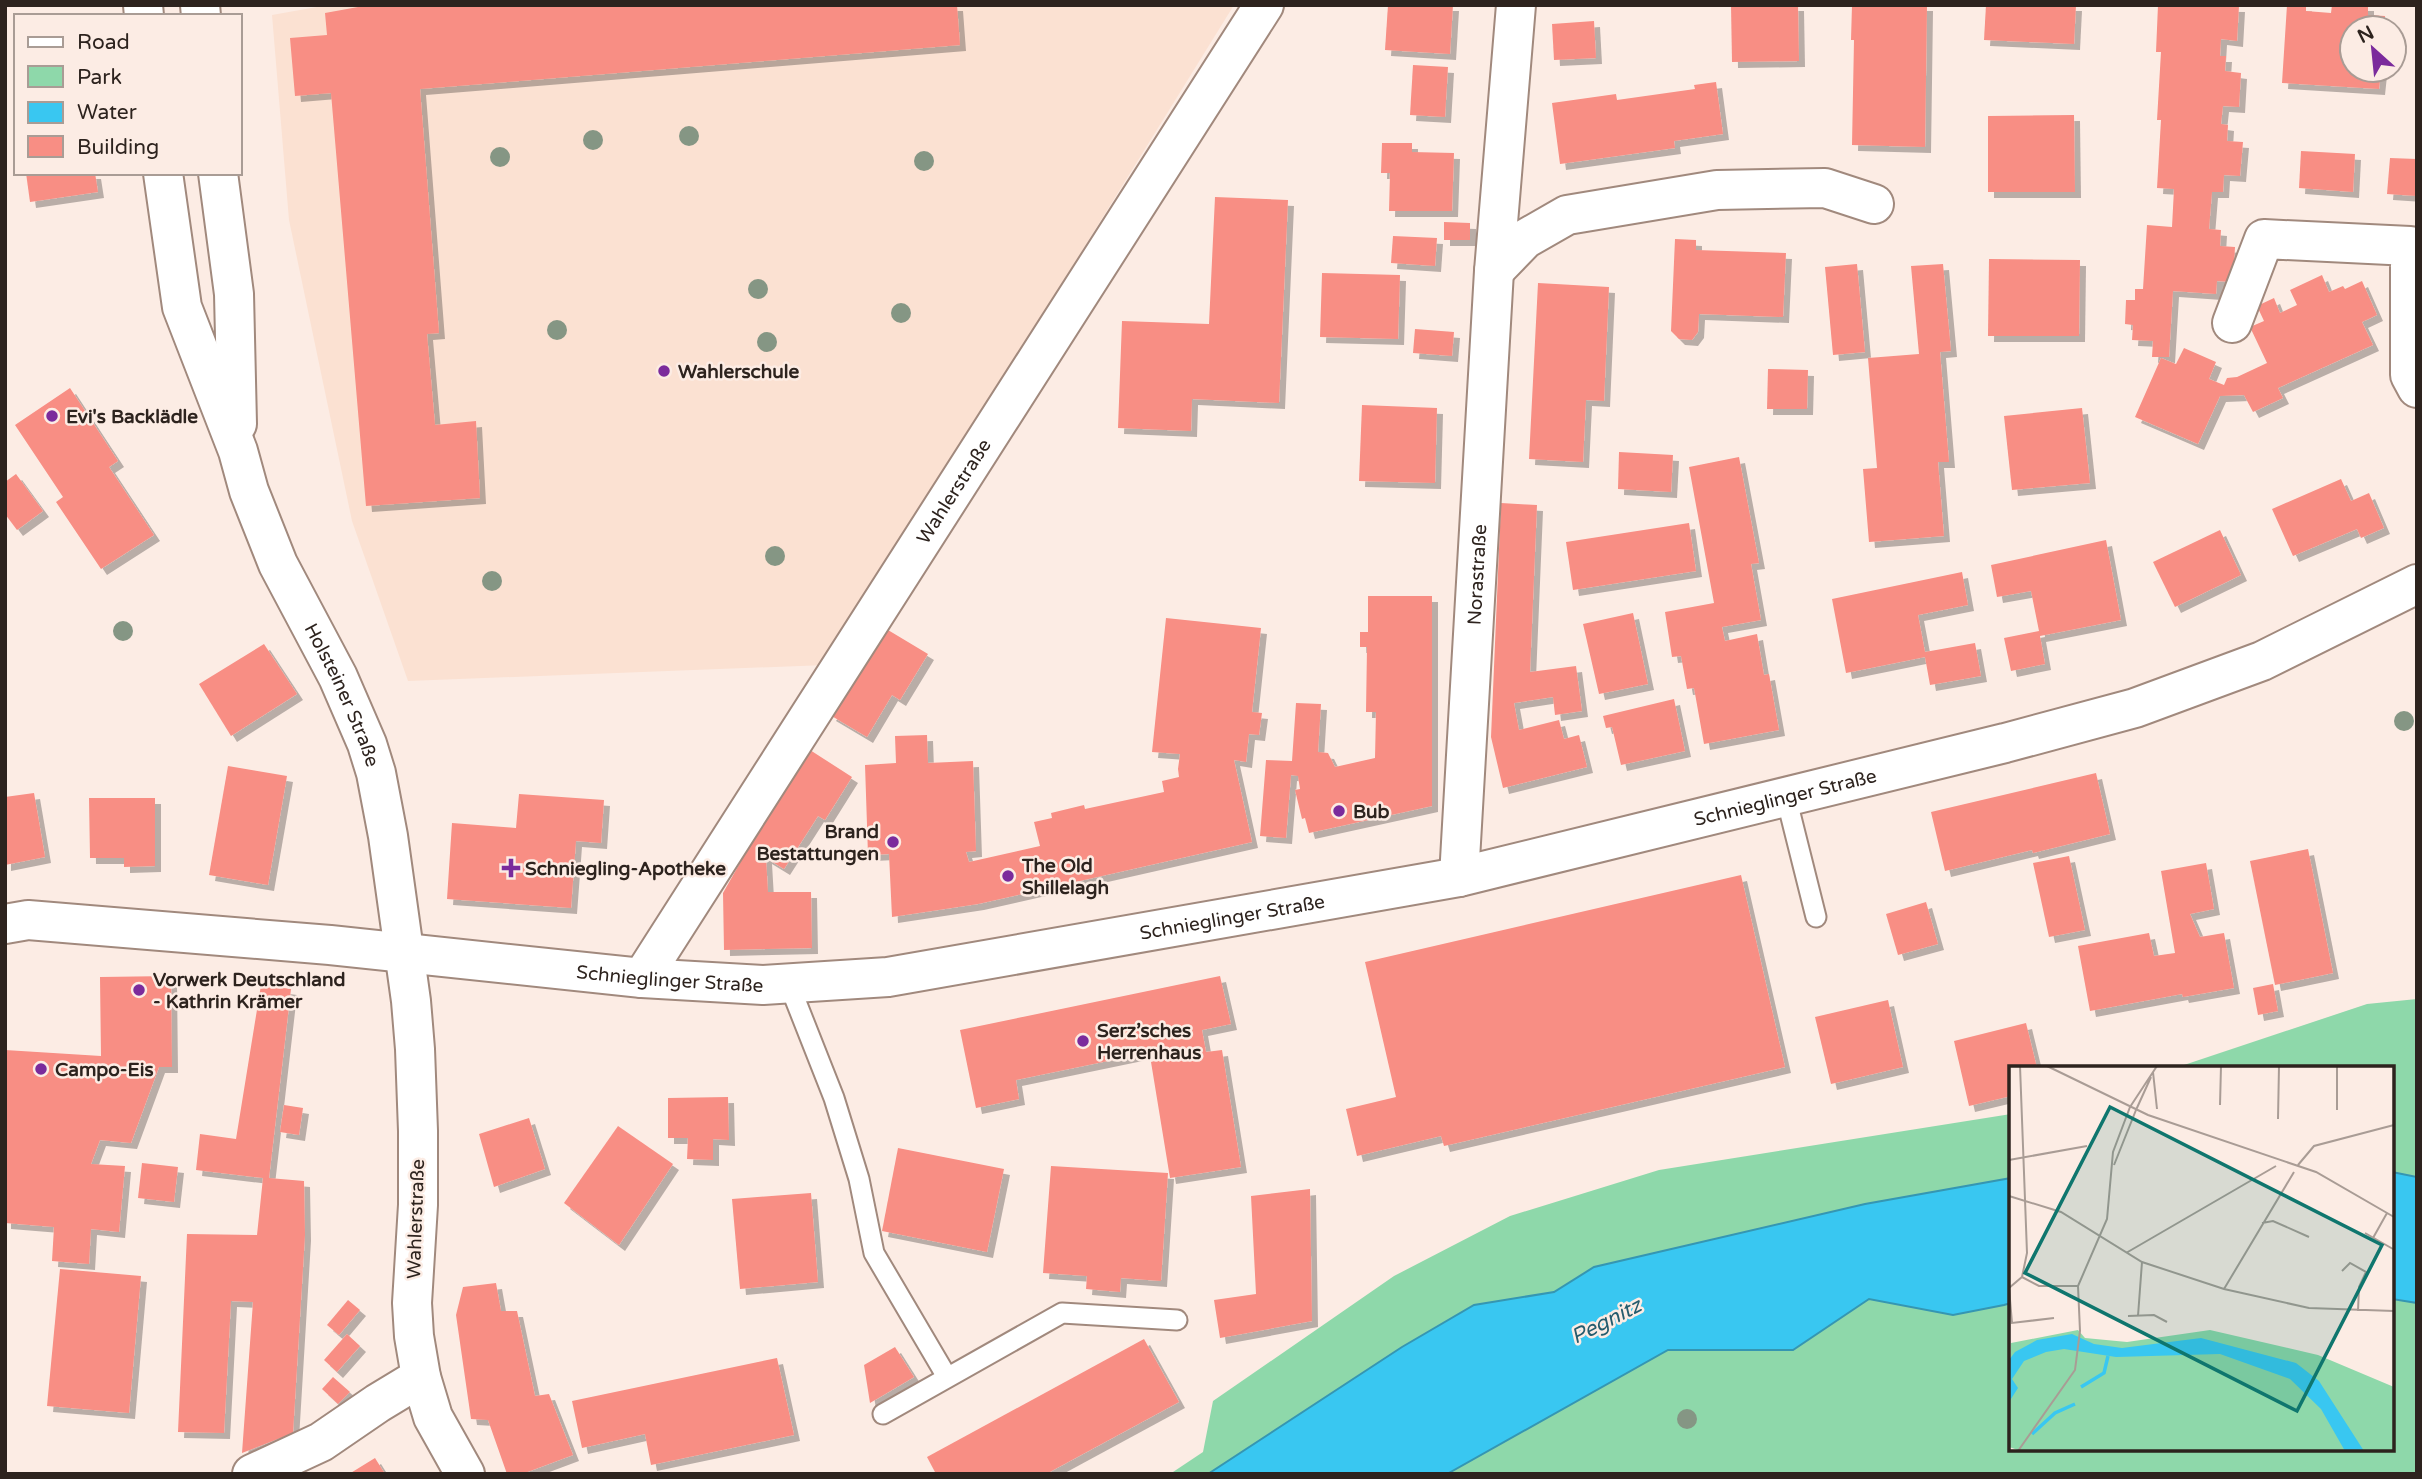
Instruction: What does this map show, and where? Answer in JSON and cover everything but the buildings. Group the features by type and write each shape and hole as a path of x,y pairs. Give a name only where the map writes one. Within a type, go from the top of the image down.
{"street":[{"name":"Wahlerstraße","path":"642,978 1264,5"},
{"name":"Norastraße","path":"1459,877 1494,271 1516,5"},
{"name":"Holsteiner Straße","path":"163,175 182,307 278,564 338,677 368,744 383,802 404,954"},
{"name":"Holsteiner Straße","path":"218,175 234,294 238,451"},
{"path":"1494,271 1525,239 1567,215 1717,190 1825,188 1874,204"},
{"path":"2232,323 2264,239 2410,246 2410,375 2417,388"},
{"name":"Schnieglinger Straße","path":"5,924 28,920 330,945 642,978 763,985 888,978 1459,877 2135,708 2262,661 2417,584"},
{"name":"Wahlerstraße","path":"404,954 415,1049 418,1131 418,1205 412,1303 421,1377 433,1417 465,1474"},
{"path":"252,1474 321,1442 421,1377"}],"lane":[{"path":"1786,797 1815,916"},
{"path":"789,984 834,1098 859,1179 874,1253 947,1377"},
{"path":"883,1414 1062,1313 1177,1320"}],"shaded area":[{"name":"Wahlerschule","path":"328,5 1234,5 826,665 408,681 352,521 289,220 272,15"}],"green space":[{"path":"2417,999 2417,1474 1170,1474 1203,1452 1213,1401 1394,1276 1510,1216 1659,1170 2009,1114 2009,1451 2394,1451 2394,1066 2181,1066 2367,1004"}],"water":[{"path":"2394,1172 2417,1177 2417,1303 2394,1299"},
{"name":"Pegnitz","path":"2009,1178 2009,1304 1953,1315 1869,1299 1793,1350 1668,1350 1447,1474 1208,1474 1402,1347 1474,1305 1554,1292 1594,1267 1865,1204"}],"place":[{"name":"Wahlerschule","path":"664,371"},
{"name":"Evi's Backlädle","path":"52,416"},
{"name":"Bub","path":"1339,811"},
{"name":"Brand Bestattungen","path":"893,842"},
{"name":"Schniegling-Apotheke","path":"511,868"},
{"name":"The Old Shillelagh","path":"1008,876"},
{"name":"Vorwerk Deutschland - Kathrin Krämer","path":"139,990"},
{"name":"Serz’sches Herrenhaus","path":"1083,1041"},
{"name":"Campo-Eis","path":"41,1069"}]}
